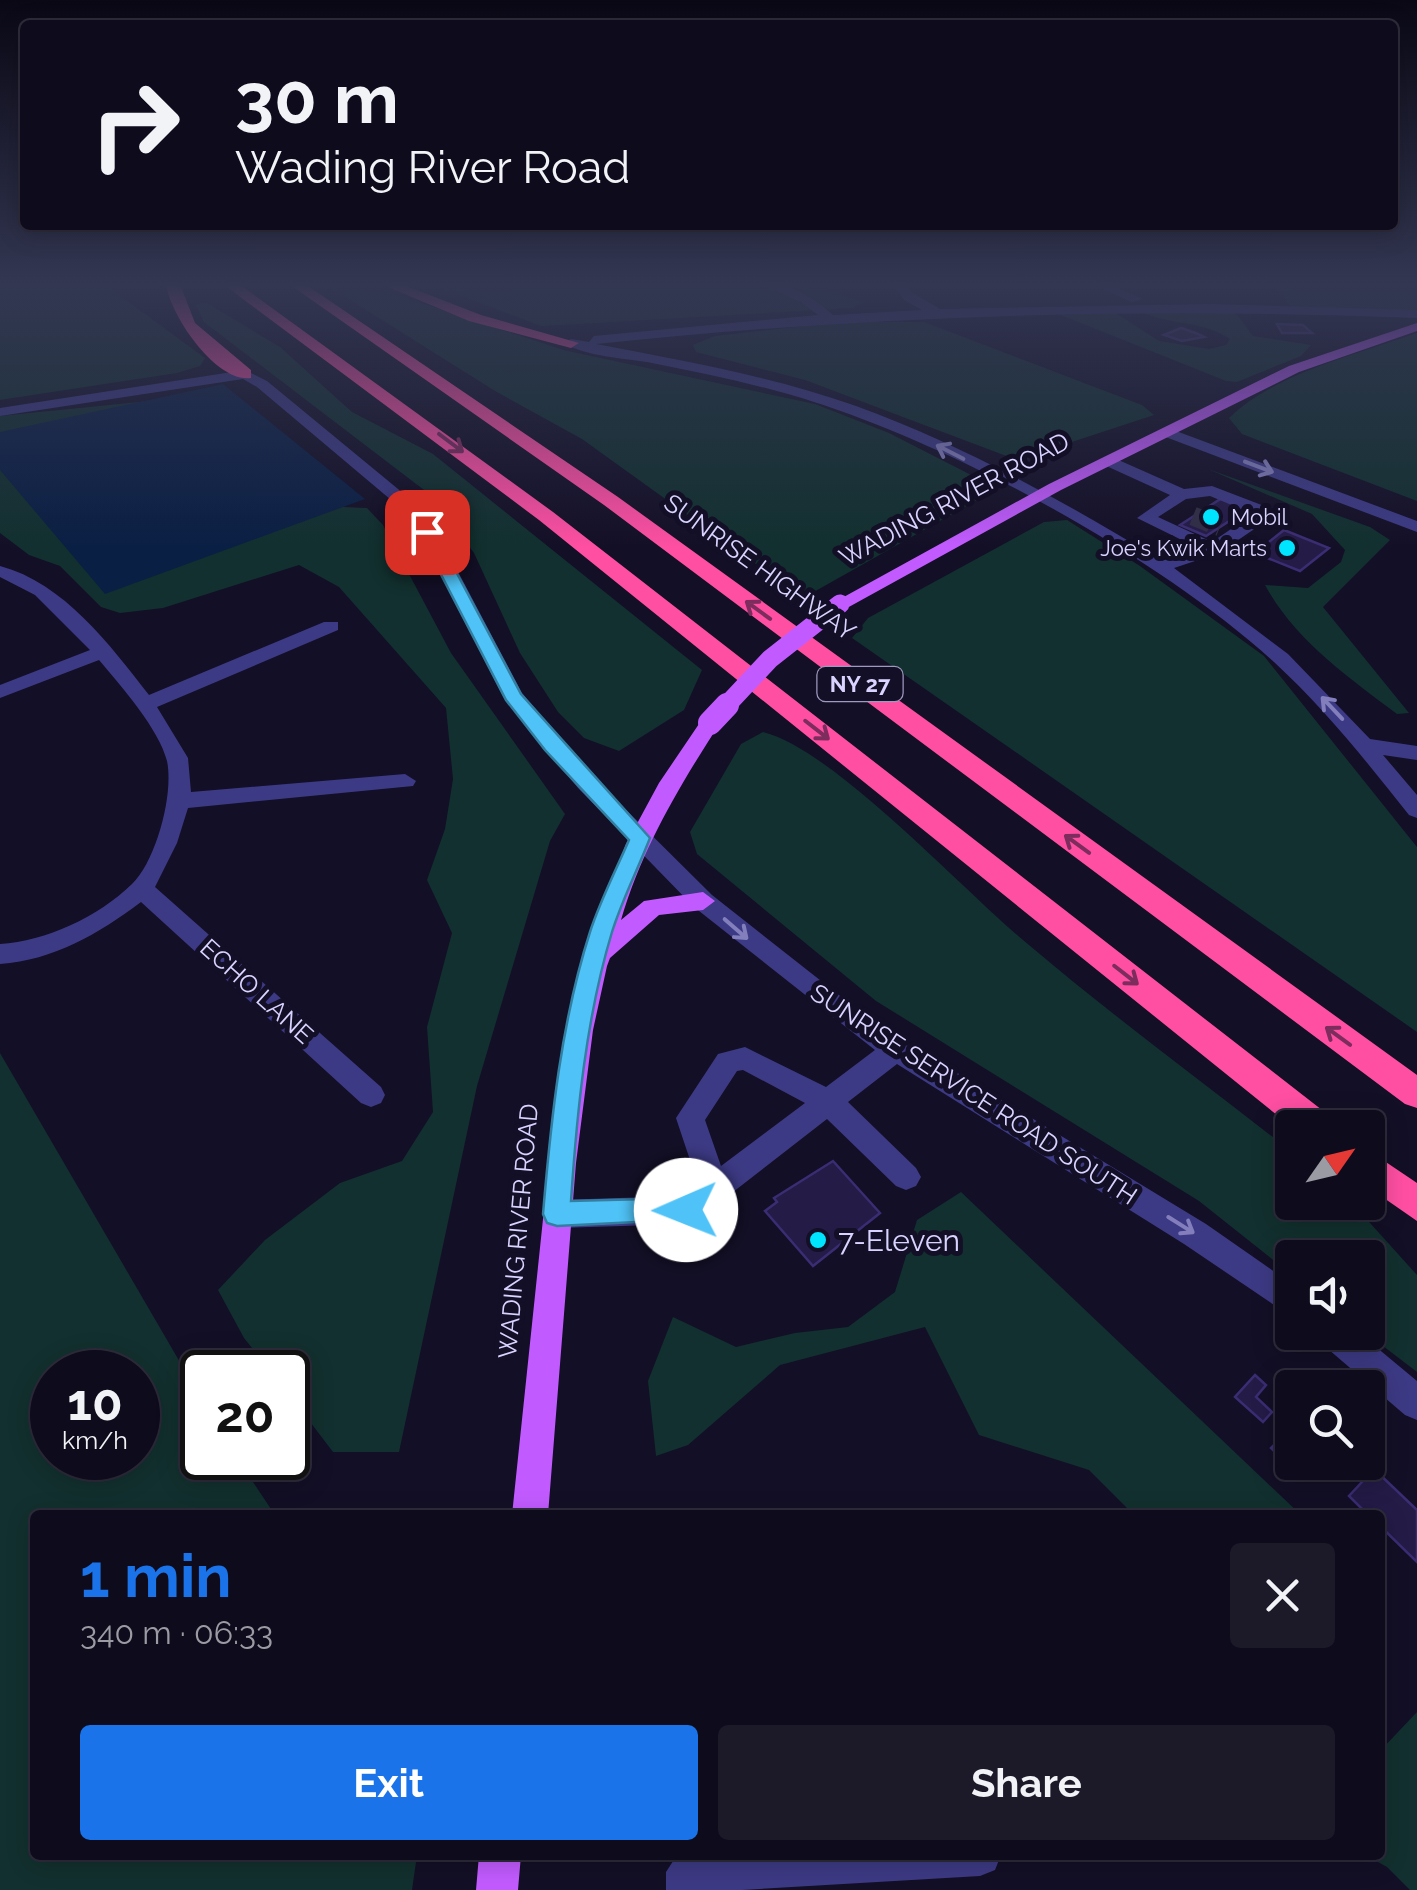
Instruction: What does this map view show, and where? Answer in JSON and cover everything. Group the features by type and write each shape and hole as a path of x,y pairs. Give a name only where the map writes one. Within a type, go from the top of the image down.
{"highway":[{"name":"NY 27","path":"350,372 546,516 1295,1110"},
{"name":"SUNRISE HIGHWAY","path":"424,372 611,501 1417,1094"},
{"path":"1385,1180 1417,1206"}],"main road":[{"name":"WADING RIVER ROAD","path":"530,1510 563,1129 594,958 640,838 710,723 770,660 840,604 1108,460 1288,372"},
{"path":"594,958 653,907 703,901"},
{"path":"497,1890 500,1860"}],"street":[{"path":"715,372 820,399 912,433 1161,567 1279,656 1415,801"},
{"path":"0,412 246,374"},
{"name":"SUNRISE SERVICE ROAD SOUTH","path":"246,374 409,507 436,547 512,696 552,746 703,901 792,976 896,1050 1181,1225 1275,1290"},
{"path":"1168,433 1417,527"},
{"path":"1108,460 1210,506"},
{"path":"1161,567 1213,550 1235,525 1266,513 1212,491 1182,494 1145,518 1213,550"},
{"path":"1166,505 1194,516"},
{"path":"0,571 44,592 166,732 178,759 178,800 160,858 142,889 96,923 52,944 0,954"},
{"path":"143,705 331,626"},
{"path":"0,692 100,653"},
{"path":"1365,745 1417,753"},
{"path":"178,800 405,780"},
{"name":"ECHO LANE","path":"142,889 371,1095"},
{"path":"557,1214 686,1210 896,1050"},
{"path":"715,1191 690,1118 728,1062 745,1058 829,1102 906,1177"},
{"path":"1354,1350 1417,1403"},
{"path":"686,1890 687,1872 894,1860"}],"green space":[{"path":"0,372 180,372 177,373 0,400"},
{"path":"270,372 308,372 352,412 433,454 702,670 684,710 619,751 584,738 558,712 520,653 474,553 428,493"},
{"path":"465,372 667,372 815,404 889,433 975,477 986,495 812,593 785,585 582,439"},
{"path":"775,372 1056,372 1142,405 1154,415 1017,460 805,380"},
{"path":"1204,372 1261,372 1237,382"},
{"path":"1306,372 1417,372 1417,501 1242,434 1229,418 1248,402"},
{"path":"208,395 319,506 367,508 383,525 451,653 565,814 550,841 477,1086 399,1452 333,1452 310,1422 310,1350 254,1350 218,1290 265,1240 340,1183 402,1161 433,1112 427,1027 452,933 427,880 445,829 453,779 446,708 339,587 299,565 163,608 120,613 101,607 60,566 29,555 0,533 0,416"},
{"path":"1208,469 1370,527 1390,540 1323,607 1409,713 1397,714 1324,656 1291,623 1265,585 1308,588 1341,562 1345,550 1312,514"},
{"path":"1067,520 1140,566 1264,656 1417,847 1417,1032 852,638 868,618 1044,522"},
{"path":"763,732 826,765 1029,945 1275,1139 1275,1220 1367,1220 1417,1275 1417,1372 1385,1348 1385,1240 1275,1240 1275,1261 1199,1201 876,1001 697,854 690,832 741,744"},
{"path":"0,1053 180,1362 180,1480 252,1480 272,1510 30,1510 30,1860 416,1860 412,1890 0,1890"},
{"path":"961,1192 1296,1510 1129,1510 1089,1470 979,1435 925,1327 780,1365 688,1445 656,1456 648,1381 673,1317 736,1347 795,1333 848,1327 895,1292 917,1220"},
{"path":"1417,1712 1417,1890 1410,1890 1374,1860 1385,1860 1385,1746"}],"water":[{"path":"223,384 365,499 105,594 0,470 0,432"}],"building":[{"path":"1222,498 1248,509 1206,536 1180,525"},
{"path":"1284,530 1329,548 1300,571 1255,553"},
{"name":"7-Eleven","path":"833,1161 880,1213 813,1266 765,1211 777,1202 774,1198"},
{"path":"1255,1375 1266,1385 1256,1397 1272,1412 1263,1422 1235,1397"},
{"path":"1385,1479 1417,1510 1417,1562 1385,1531 1385,1510 1363,1510 1349,1496 1364,1480"}],"tunnel":[{"path":"1193,516 1220,527"}],"place":[{"name":"Mobil","path":"1211,517"},
{"name":"Joe's Kwik Marts","path":"1287,548"},
{"name":"7-Eleven","path":"818,1240"}],"route":[{"path":"427,532 512,696 586,784 640,838 602,930 586,990 563,1129 557,1214 686,1210"}]}
